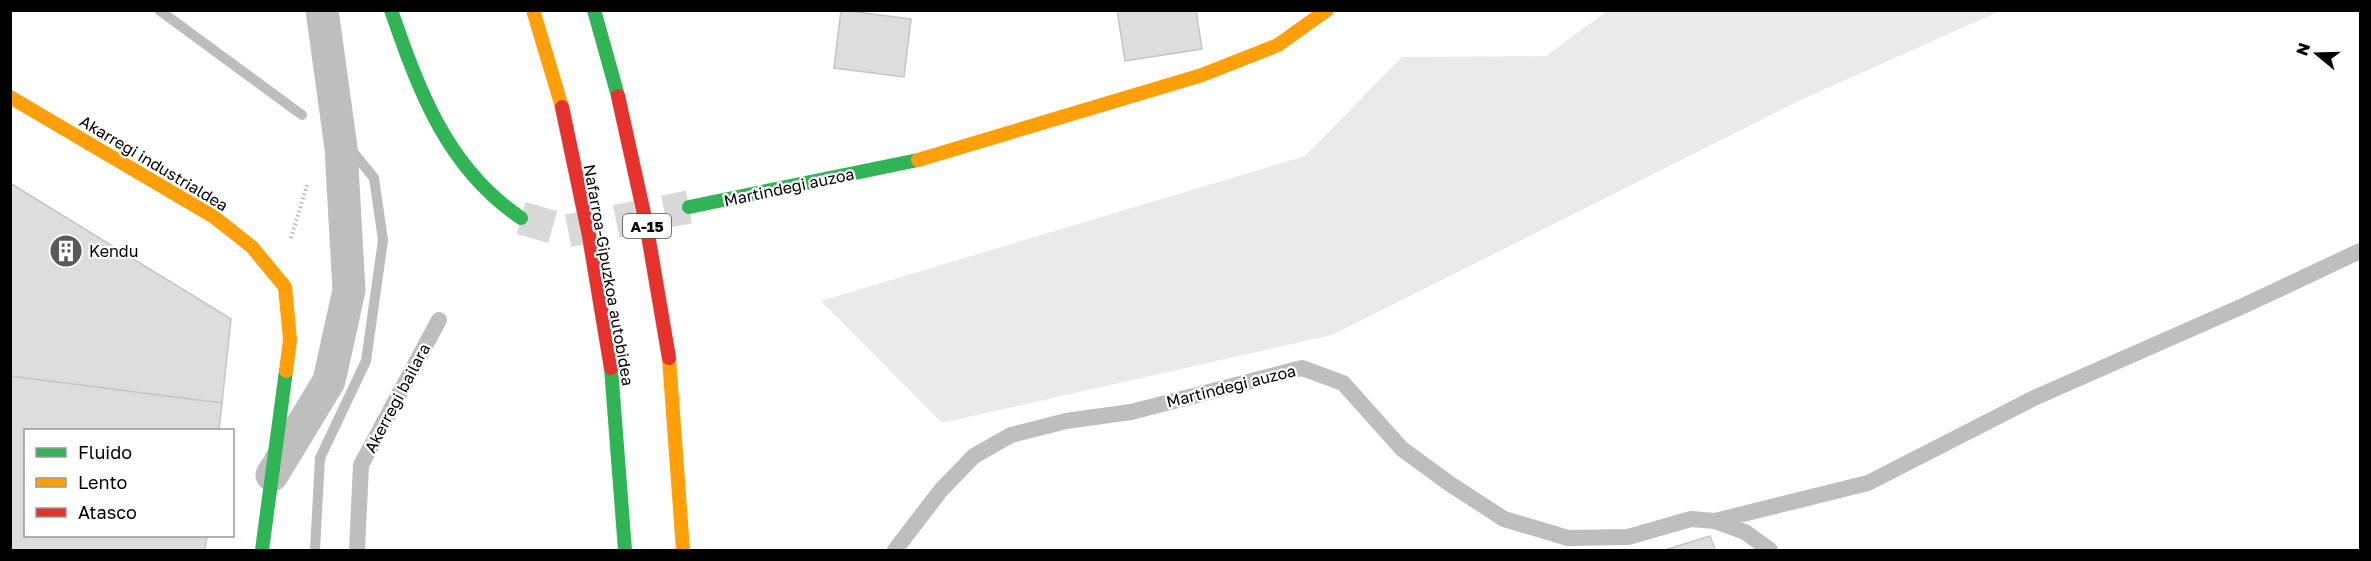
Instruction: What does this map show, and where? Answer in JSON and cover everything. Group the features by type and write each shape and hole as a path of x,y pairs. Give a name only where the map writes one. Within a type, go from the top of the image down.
{"main road":[{"path":"391,10 442,134 472,176 500,206 521,218"},
{"name":"Nafarroa-Gipuzkoa autobidea","path":"533,10 562,107 589,237 611,368 625,550"},
{"name":"A-15","path":"594,10 618,96 646,223 669,358 683,550"},
{"name":"Martindegi auzoa","path":"689,207 935,157 1180,82 1278,45 1327,10"},
{"name":"Akarregi industrialdea","path":"10,97 214,217 252,247 285,287 290,340 262,550"}],"street":[{"path":"272,475 329,381 349,290 341,148 322,10"}],"lane":[{"path":"1715,520 1868,483 2034,398 2361,251"},
{"name":"Akerregi bailara","path":"357,550 361,465 439,320"},
{"name":"Martindegi auzoa","path":"895,550 941,490 974,456 1011,435 1066,421 1131,412 1302,368 1343,383 1402,449 1504,519 1568,538 1628,537 1691,519 1715,520 1745,532 1770,550"}],"shaded area":[{"path":"1607,11 2000,11 1807,97 1332,335 942,423 821,301 1305,156 1402,57 1546,56"}],"building":[{"path":"841,10 911,19 904,77 834,68"},
{"path":"1117,10 1196,10 1202,49 1125,61"},
{"name":"Kendu","path":"10,183 231,319 222,403 10,376"},
{"path":"10,376 222,403 219,429 24,429 24,537 207,537 205,550 10,550"},
{"path":"1710,536 1715,550 1665,550"}],"waterway":[{"path":"159,10 302,115"},
{"path":"315,550 320,458 366,361 383,240 374,178 353,152"}],"tunnel":[{"path":"521,218 567,231 689,207"}],"traffic: fast":[{"path":"391,10 425,98 455,152 473,176 495,198 521,218"},
{"path":"594,10 618,96"},
{"path":"689,207 918,160"},
{"path":"611,368 625,550"},
{"path":"262,550 286,371"}],"traffic: slow":[{"path":"533,10 562,107"},
{"path":"918,160 1202,75 1278,45 1327,10"},
{"path":"10,97 214,217 252,247 285,287 290,340 286,371"},
{"path":"669,358 683,550"}],"traffic: jam":[{"path":"618,96 646,223 669,358"},
{"path":"562,107 589,236 611,368"}],"place":[{"name":"Kendu","path":"66,251"}]}
